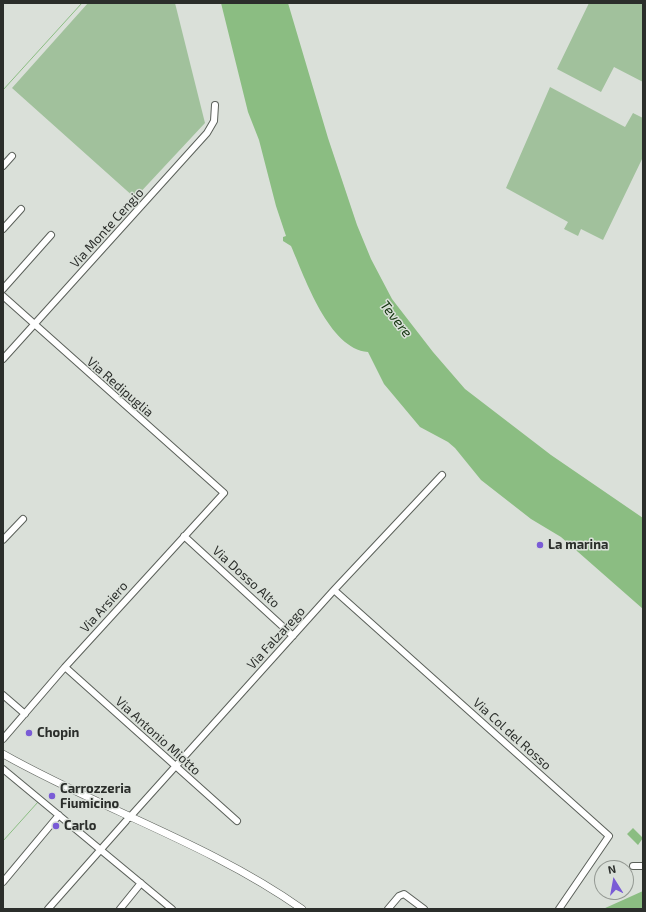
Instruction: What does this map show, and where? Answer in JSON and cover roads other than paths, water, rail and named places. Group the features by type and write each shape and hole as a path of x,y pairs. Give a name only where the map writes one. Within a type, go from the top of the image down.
{"main road":[{"path":"3,754 127,819 234,867 302,909"}],"street":[{"name":"Via Monte Cengio","path":"3,359 207,133 214,121 215,105"},
{"path":"3,166 12,156"},
{"path":"3,229 21,209"},
{"path":"3,289 51,235"},
{"name":"Via Redipuglia","path":"3,296 224,493"},
{"name":"Via Falzarego","path":"48,909 175,765 334,590 442,475"},
{"name":"Via Arsiero","path":"3,739 65,667 224,493"},
{"path":"3,540 23,519"},
{"name":"Via Dosso Alto","path":"184,536 293,636"},
{"name":"Via Col del Rosso","path":"334,590 609,836 559,909"},
{"name":"Via Antonio Miotto","path":"65,667 238,821"},
{"path":"3,695 25,714"},
{"path":"3,769 172,909"},
{"path":"3,882 59,815"},
{"path":"120,909 141,883"},
{"path":"388,909 399,896 404,894 424,909"}],"water":[{"name":"Tevere","path":"221,3 288,3 328,138 357,225 371,259 392,299 433,352 465,389 551,455 643,518 643,609 561,537 531,519 481,480 455,448 448,442 420,427 384,384 368,352 354,348 341,339 330,326 311,293 291,246 283,241 283,237 286,236 276,206 259,140 248,112"},
{"path":"633,828 643,838 638,845 627,834"},
{"path":"643,891 643,909 603,909 623,900 634,900 634,895"}],"waterway":[{"path":"3,90 82,3"},
{"path":"3,841 38,802"}],"place":[{"name":"La marina","path":"540,545"},
{"name":"Chopin","path":"29,733"},
{"name":"Carrozzeria Fiumicino","path":"52,796"},
{"name":"Carlo","path":"56,826"}]}
